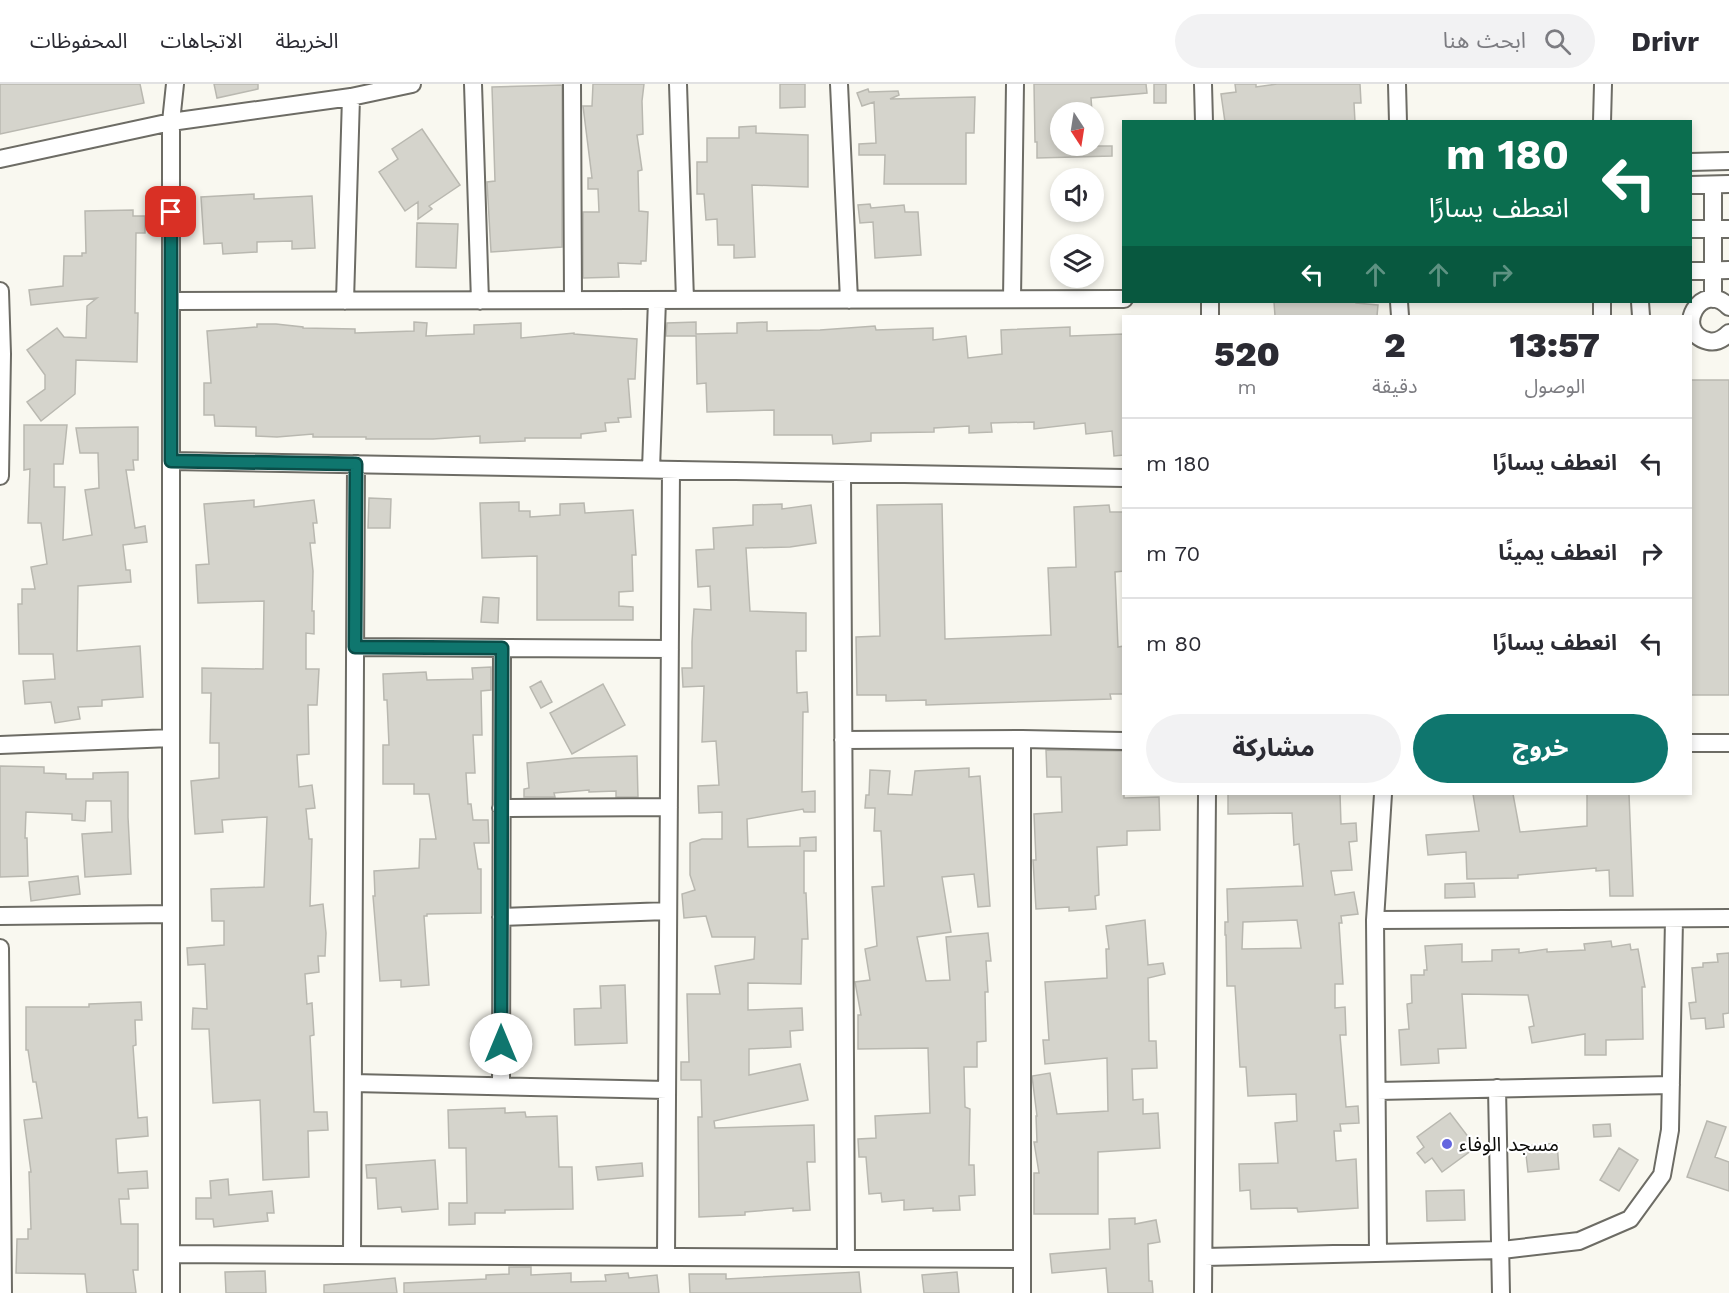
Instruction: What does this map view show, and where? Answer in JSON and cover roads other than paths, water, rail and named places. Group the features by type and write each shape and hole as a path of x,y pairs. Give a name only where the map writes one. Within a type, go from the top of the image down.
{"street":[{"path":"171,1293 171,122 175,84"},
{"path":"0,159 171,122 351,97 412,84"},
{"path":"473,84 480,301"},
{"path":"572,84 573,300"},
{"path":"678,84 685,300"},
{"path":"839,84 849,300"},
{"path":"1012,299 1016,84"},
{"path":"1203,84 1204,120"},
{"path":"1397,84 1398,120"},
{"path":"1602,120 1603,84"},
{"path":"345,301 351,97"},
{"path":"1692,162 1729,161"},
{"path":"1692,185 1721,184 1721,270 1713,299"},
{"path":"1692,229 1721,229"},
{"path":"1692,271 1721,270"},
{"path":"0,291 0,476"},
{"path":"171,301 1122,299"},
{"path":"1692,316 1695,307 1706,299 1720,300 1729,307"},
{"path":"651,469 657,300"},
{"path":"1692,323 1694,332 1705,340 1718,341 1729,333"},
{"path":"171,461 1122,478"},
{"path":"352,1255 356,464"},
{"path":"666,1257 671,470"},
{"path":"842,473 846,1258"},
{"path":"355,647 670,649"},
{"path":"501,1086 502,648"},
{"path":"0,746 171,738"},
{"path":"1022,739 1022,1293"},
{"path":"843,740 1122,741"},
{"path":"1692,743 1729,743"},
{"path":"1203,1293 1207,795"},
{"path":"1378,1252 1375,920 1383,795"},
{"path":"501,808 669,807"},
{"path":"501,917 668,911"},
{"path":"0,916 171,914"},
{"path":"1375,920 1729,918"},
{"path":"1204,1257 1502,1250 1579,1241 1630,1219 1662,1175 1670,1130 1674,919"},
{"path":"0,948 3,1293"},
{"path":"353,1083 667,1090"},
{"path":"1377,1091 1671,1085"},
{"path":"1497,1088 1502,1250 1501,1293"},
{"path":"171,1254 1022,1259"}],"place":[{"name":"مسجد الوفاء","path":"1447,1144"}]}
